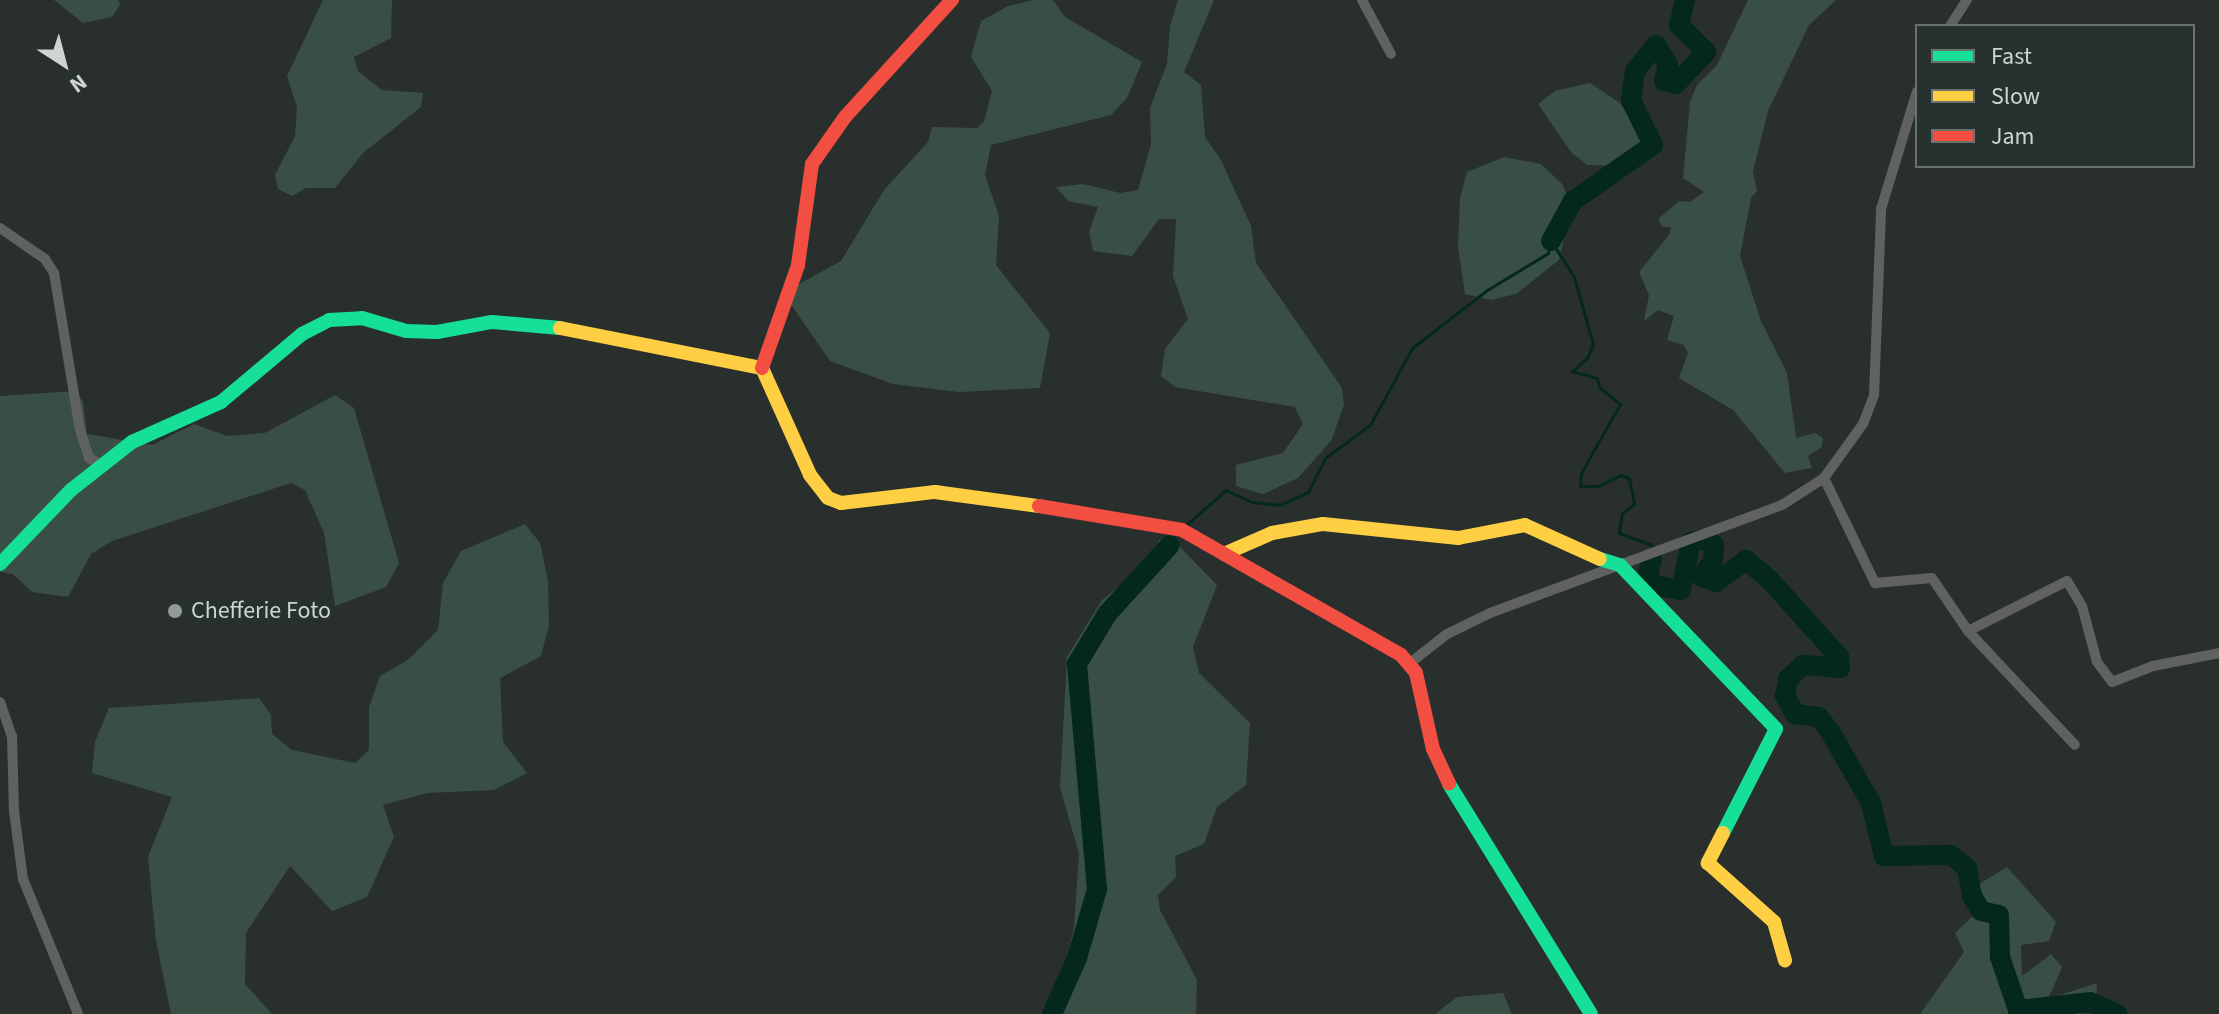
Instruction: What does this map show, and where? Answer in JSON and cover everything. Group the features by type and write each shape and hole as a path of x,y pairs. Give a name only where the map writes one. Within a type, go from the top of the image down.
{"street":[{"path":"952,0 845,117 812,164 798,265 762,368 810,475 828,498 841,503 935,492 1008,498 1154,522 1182,530 1308,598 1410,663 1433,749 1451,789 1591,1014"},
{"path":"1362,0 1391,54"},
{"path":"1951,24 1967,0"},
{"path":"1410,663 1447,634 1490,613 1620,565 1693,534 1782,505 1824,478 1863,424 1874,395 1881,209 1915,98"},
{"path":"0,228 45,259 54,273 80,430 89,458 102,465"},
{"path":"0,564 102,465 132,442 221,402 302,334 345,317 406,331 530,323 762,368"},
{"path":"1824,478 1875,583 1932,578 1968,631 2075,745"},
{"path":"1224,554 1272,533 1323,524 1458,538 1525,525 1572,550 1620,565 1776,729 1708,863 1774,922 1785,960"},
{"path":"1968,631 2067,581 2082,606 2097,662 2112,682 2153,666 2219,653"},
{"path":"0,702 12,736 14,811 23,879 78,1014"}],"green space":[{"path":"54,0 118,0 120,5 112,17 83,23"},
{"path":"323,0 392,0 391,38 354,57 358,71 382,90 423,93 421,107 363,153 335,188 306,188 292,196 278,189 275,175 295,136 297,107 287,76"},
{"path":"1034,0 1053,0 1065,17 1142,62 1127,98 1111,115 991,145 985,175 999,216 996,265 1050,333 1040,388 959,392 893,384 830,361 783,293 841,261 884,190 928,142 932,127 977,128 984,121 992,91 971,57 981,21 1008,6"},
{"path":"1178,0 1214,0 1184,72 1201,85 1205,137 1221,160 1251,226 1256,263 1342,388 1344,405 1331,441 1298,478 1263,494 1236,486 1236,465 1283,453 1303,424 1295,407 1175,387 1161,376 1165,349 1188,319 1173,276 1176,219 1159,219 1132,256 1093,251 1089,232 1098,207 1068,201 1056,187 1083,184 1120,193 1138,190 1151,144 1150,108 1167,64 1170,26"},
{"path":"1748,0 1836,0 1809,25 1768,111 1753,172 1757,191 1751,198 1740,256 1761,321 1787,373 1796,438 1815,433 1823,438 1822,447 1808,456 1812,468 1785,473 1733,410 1679,378 1688,353 1684,345 1667,340 1674,316 1658,310 1644,321 1649,295 1639,272 1669,235 1671,227 1662,227 1658,219 1679,201 1690,202 1704,192 1683,178 1690,102 1697,85 1717,65"},
{"path":"1590,83 1620,103 1643,139 1641,149 1616,166 1587,165 1571,152 1538,104 1555,91"},
{"path":"1504,157 1541,164 1562,184 1571,204 1559,260 1516,294 1491,300 1465,294 1458,248 1460,198 1467,172"},
{"path":"75,391 83,402 87,434 152,445 194,424 227,436 265,433 335,395 354,408 399,563 386,587 335,606 324,533 305,490 291,483 112,541 91,554 68,597 32,592 13,574 0,572 0,396"},
{"path":"525,524 540,543 548,580 549,625 541,656 500,678 503,742 527,773 494,790 427,793 383,805 394,837 367,897 332,911 290,866 246,933 245,984 272,1014 171,1014 156,941 148,857 172,797 92,773 95,742 109,708 259,698 271,715 272,734 292,750 355,763 369,750 369,707 380,676 408,660 438,630 443,583 461,551"},
{"path":"1160,539 1179,546 1217,585 1193,647 1199,673 1250,723 1246,785 1217,807 1204,844 1175,856 1176,877 1158,895 1160,910 1197,980 1196,1014 1047,1014 1063,976 1074,927 1079,854 1060,787 1067,657 1102,600 1138,571"},
{"path":"2007,867 2056,922 2049,941 2021,945 2022,976 2051,954 2062,967 2048,999 2097,983 2096,996 2081,1014 1920,1014 1964,952 1955,933 1973,916 1964,893"},
{"path":"1503,993 1512,1014 1435,1014 1457,997"}],"waterway":[{"path":"1551,241 1573,201 1653,145 1631,100 1635,71 1656,45 1668,64 1664,81 1676,84 1706,52 1679,25 1685,0"},
{"path":"1551,241 1574,277 1593,344 1587,358 1572,371 1597,378 1599,387 1620,404 1581,473 1580,486 1598,486 1621,475 1629,478 1634,504 1622,513 1619,533 1652,545"},
{"path":"1185,526 1226,490 1252,502 1280,505 1308,492 1325,458 1370,425 1412,348 1487,290 1548,253 1551,241"},
{"path":"1652,559 1648,573 1653,585 1681,590 1691,542 1703,539 1714,545 1713,560 1702,577 1716,582 1746,560 1769,579 1839,657 1840,668 1803,665 1788,679 1785,696 1795,714 1819,717 1831,733 1871,803 1884,856 1951,855 1967,868 1972,896 1981,911 1999,915 2000,957 2018,1010 2090,1002 2117,1014"},
{"path":"1052,1014 1077,958 1097,889 1077,664 1107,614 1170,545"}],"traffic: fast":[{"path":"0,564 71,490 132,442 221,402 302,334 329,320 362,318 406,331 437,332 492,322 560,328"},
{"path":"1600,559 1620,565 1776,729 1723,833"},
{"path":"1449,784 1591,1014"}],"traffic: slow":[{"path":"560,328 762,368 810,475 828,498 841,503 935,492 1039,506"},
{"path":"1224,554 1272,533 1323,524 1458,538 1525,525 1600,559"},
{"path":"1723,833 1708,863 1774,922 1785,960"}],"traffic: jam":[{"path":"762,368 798,265 812,164 845,117 952,0"},
{"path":"1039,506 1182,530 1401,655 1416,673 1433,749 1449,784"}],"place":[{"name":"Chefferie Foto","path":"175,611"}]}
